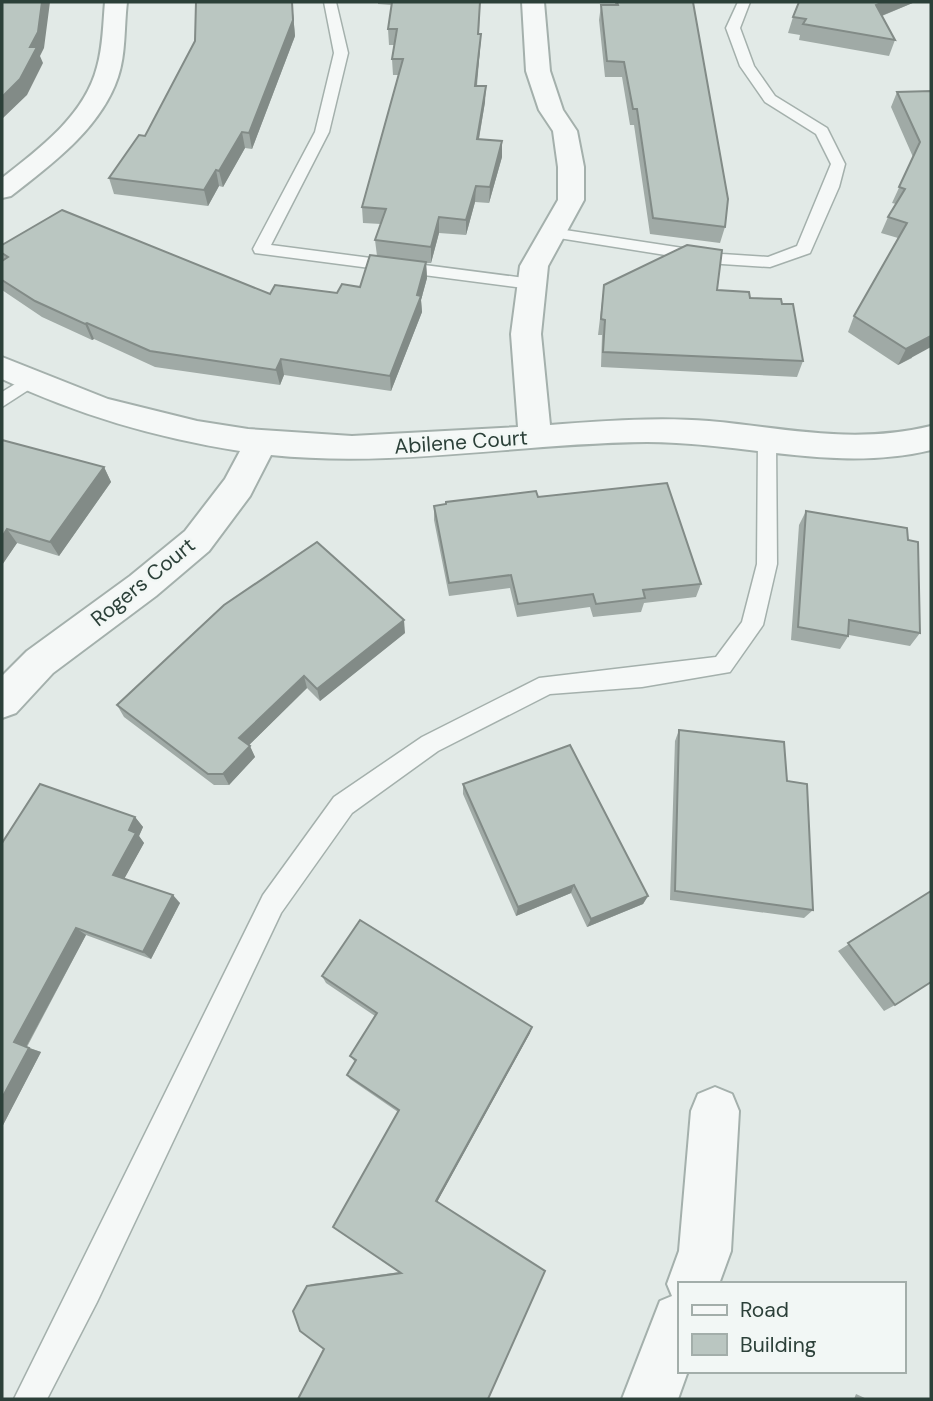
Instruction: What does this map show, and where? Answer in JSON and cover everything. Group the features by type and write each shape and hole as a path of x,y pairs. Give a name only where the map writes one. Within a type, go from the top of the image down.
{"street":[{"path":"2,190 61,140 98,94 106,77 116,2"},
{"path":"533,2 538,71 551,110 565,131 571,167 571,200 534,266 526,334 535,438"},
{"name":"Abilene Court","path":"2,367 88,404 138,419 261,442 330,447 401,447 614,432 678,432 857,447 887,446 931,438"},
{"name":"Rogers Court","path":"2,701 40,662 143,586 197,541 238,487 261,442"},
{"path":"694,1282 705,1251 715,1111"},
{"path":"650,1399 678,1323"}],"lane":[{"path":"330,2 341,53 322,132 261,250 532,284"},
{"path":"552,233 722,259 770,261 804,249 838,164 822,131 770,99 747,66 733,28 744,2"},
{"path":"2,401 30,381"},
{"path":"30,1399 86,1291 272,904 343,805 430,744 547,685 642,677 722,666 752,625 767,564 767,439"}],"building":[{"path":"2,2 42,2 38,32 30,47 37,47 20,79 2,97"},
{"path":"196,2 292,2 293,20 249,133 242,132 219,171 216,170 204,190 109,178 139,135 145,136 195,41"},
{"path":"392,2 480,2 478,34 481,34 475,86 486,86 477,139 502,141 490,187 476,186 466,220 439,217 431,247 375,240 386,209 362,207 403,59 392,59 397,29 388,29"},
{"path":"617,2 693,2 728,199 725,227 653,218 637,109 633,109 624,62 607,61 601,5 618,5"},
{"path":"799,2 884,2 876,5 895,40 803,24 806,19 793,17"},
{"path":"931,91 931,336 906,349 854,316 907,223 888,217 905,189 899,187 920,142 897,92"},
{"path":"62,210 270,294 275,285 337,293 342,284 360,287 370,255 426,262 417,295 421,296 390,376 281,359 276,370 150,351 35,301 2,280 2,261 8,257 2,253 2,245"},
{"path":"687,245 722,250 717,290 749,292 750,298 781,299 782,304 793,304 803,361 603,352 605,320 601,319 604,285"},
{"path":"2,440 104,467 50,542 7,529 2,537"},
{"path":"667,483 701,584 643,590 645,598 596,604 593,594 518,604 511,575 449,583 434,506 446,502 536,491 538,497"},
{"path":"806,511 907,528 908,540 918,542 920,633 849,620 848,636 798,627"},
{"path":"317,542 404,620 317,689 304,676 239,738 250,746 223,774 208,774 117,705 224,605"},
{"path":"679,730 784,742 787,781 807,784 813,910 675,891"},
{"path":"570,745 648,896 591,919 574,885 518,907 463,784"},
{"path":"40,784 135,817 129,830 136,833 113,875 173,895 143,952 76,928 14,1042 29,1048 2,1098 2,843"},
{"path":"931,891 931,982 895,1005 848,943"},
{"path":"360,920 532,1027 436,1201 545,1271 488,1399 298,1399 324,1349 300,1331 293,1311 307,1286 401,1273 333,1227 399,1110 347,1075 356,1060 350,1056 377,1013 322,976"}]}
